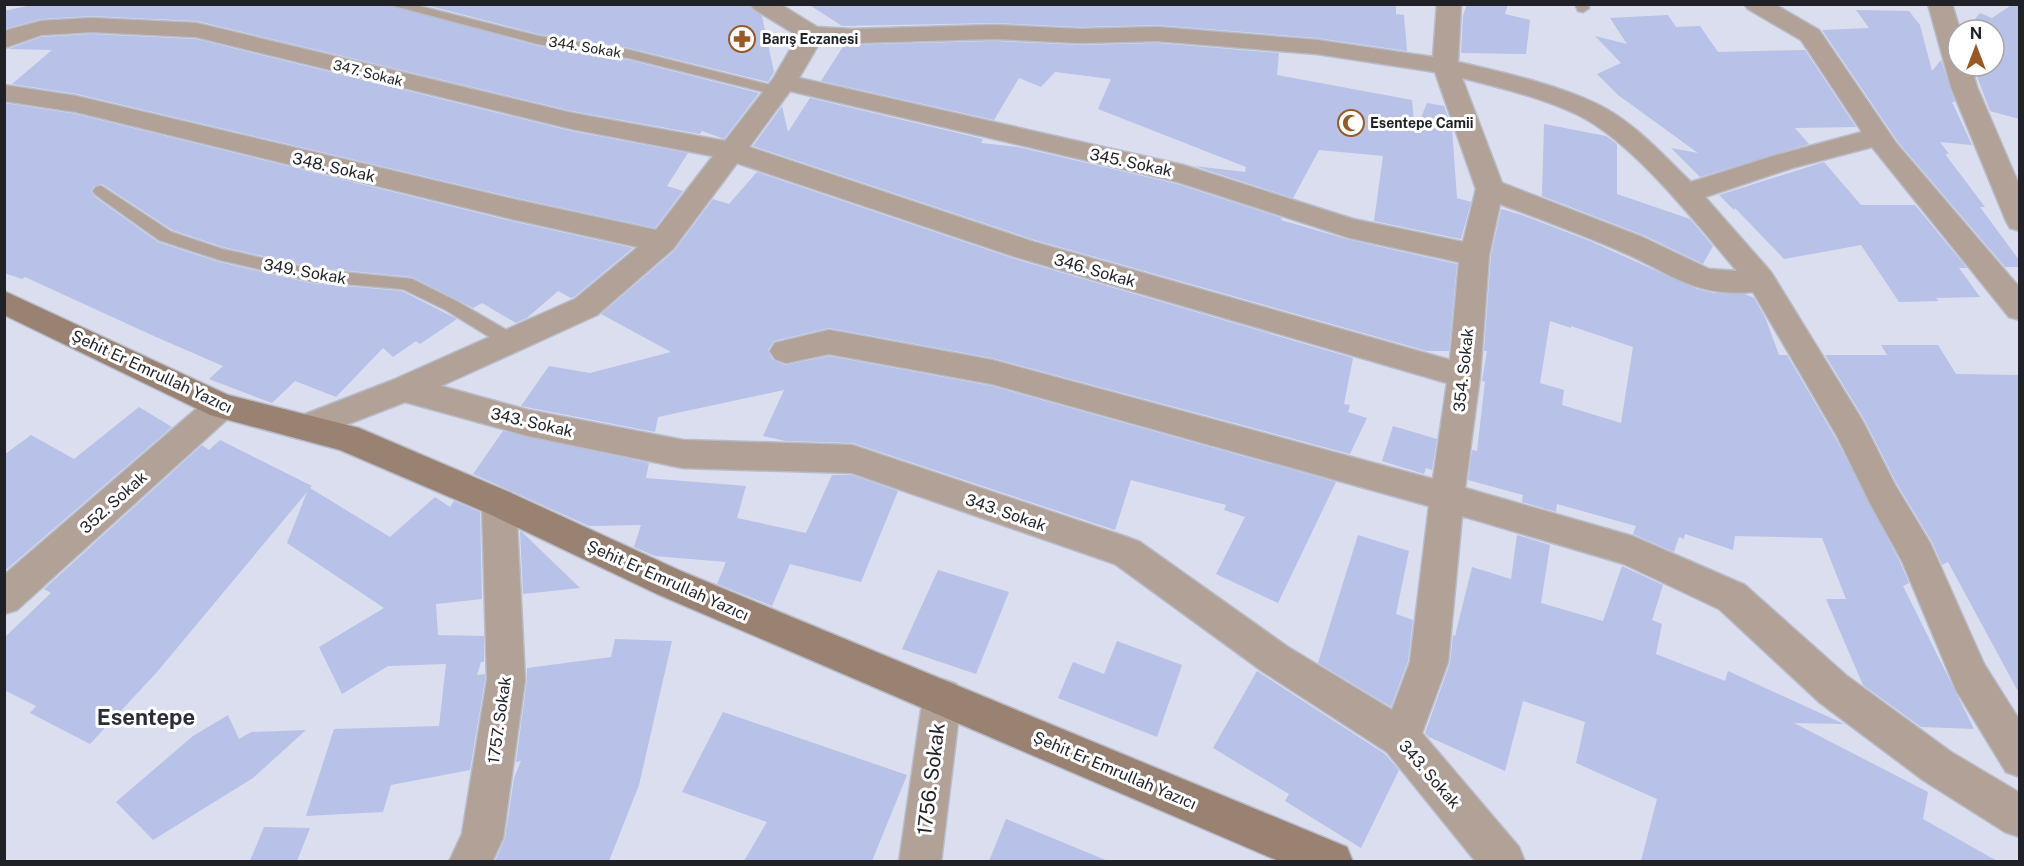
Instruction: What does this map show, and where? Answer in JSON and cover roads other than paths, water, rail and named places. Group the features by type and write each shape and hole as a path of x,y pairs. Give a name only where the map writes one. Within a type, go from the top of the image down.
{"street":[{"path":"762,4 812,34 851,36 994,32 1081,36 1157,34 1317,47 1445,66 1533,89 1587,109 1627,136 1686,193 1761,280 1850,429 1883,495 1917,554 1970,677 2019,758"},
{"path":"1449,4 1445,66 1490,189 1632,244 1703,279 1728,284 1761,280"},
{"path":"1756,4 1810,34 1879,136 2019,309"},
{"path":"1940,4 1946,25"},
{"name":"347. Sokak","path":"4,41 16,34 51,27 125,26 196,30 560,119 731,151"},
{"path":"306,427 404,390 586,307 663,242 781,87 812,34"},
{"path":"1961,78 2019,221"},
{"name":"345. Sokak","path":"781,87 1183,174 1350,228 1474,255"},
{"name":"348. Sokak","path":"4,93 76,104 500,207 663,242"},
{"path":"1686,193 1783,162 1879,136"},
{"name":"346. Sokak","path":"731,151 1026,250 1464,376"},
{"name":"354. Sokak","path":"1401,738 1429,662 1447,497 1464,376 1474,255 1490,189"},
{"name":"Şehit Er Emrullah Yazıcı","path":"4,302 221,406 347,438 499,503 670,583 1332,861"},
{"path":"786,351 829,342 992,372 1447,497 1632,552 1732,597 1833,689 1938,766 2019,816"},
{"name":"343. Sokak","path":"404,390 528,423 683,454 852,459 1127,553 1275,659 1401,738 1504,861"},
{"name":"352. Sokak","path":"4,598 221,406"},
{"name":"1757. Sokak","path":"470,861 482,838 506,680 499,503"},
{"name":"1756. Sokak","path":"920,861 942,697"}],"lane":[{"name":"344. Sokak","path":"393,4 538,40 629,54 781,87"},
{"name":"349. Sokak","path":"101,191 165,236 220,254 311,275 406,283 452,306 512,342"}],"place":[{"name":"Barış Eczanesi","path":"742,39"},
{"name":"Esentepe Camii","path":"1351,123"}],"district":[{"name":"Esentepe","path":"146,717"}]}
